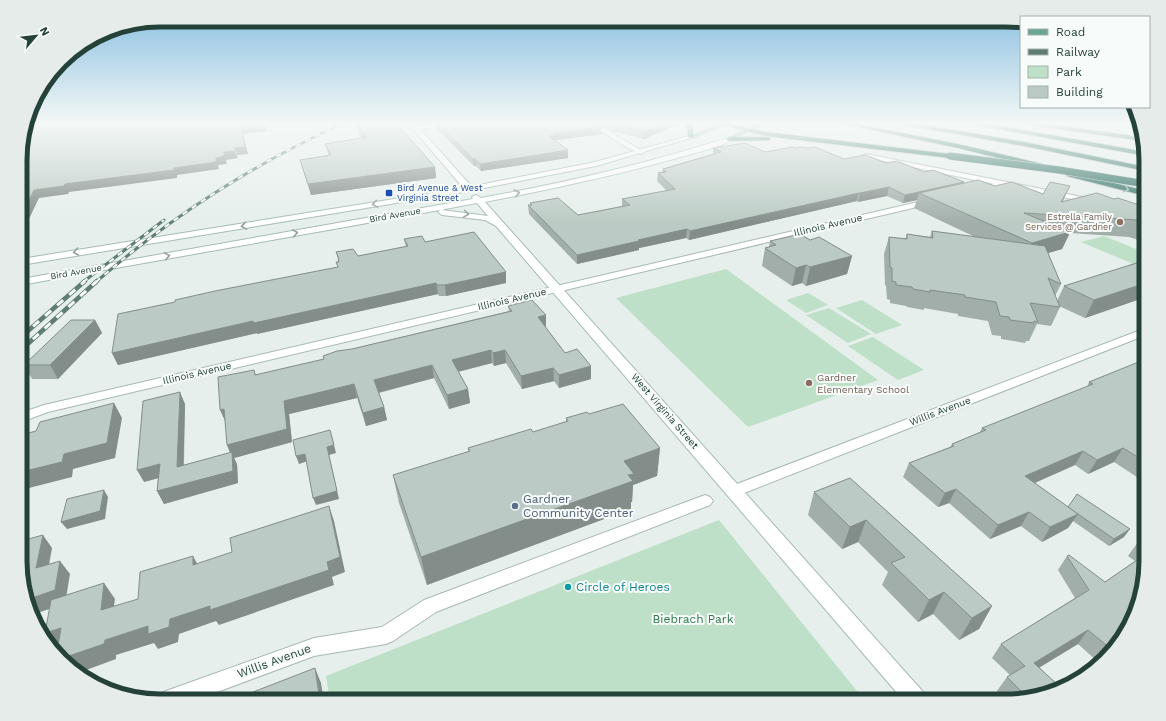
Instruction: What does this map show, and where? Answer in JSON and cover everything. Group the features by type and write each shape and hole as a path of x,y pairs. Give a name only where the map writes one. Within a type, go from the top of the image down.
{"highway":[{"path":"955,157 1066,171 1139,183"},
{"path":"1002,157 1139,192"},
{"path":"1086,157 1139,168"}],"street":[{"name":"West Virginia Street","path":"440,157 912,694"},
{"name":"Bird Avenue","path":"27,261 468,189 596,164 624,157"},
{"name":"Bird Avenue","path":"27,281 479,200 634,168 678,157"},
{"path":"869,157 1098,203"},
{"path":"970,192 1005,183"},
{"name":"Illinois Avenue","path":"27,416 44,409 940,199"},
{"path":"413,212 463,213 487,218 500,225"},
{"name":"Willis Avenue","path":"734,491 1139,334"},
{"name":"Willis Avenue","path":"185,694 314,647 386,634 430,606 705,502"}],"green space":[{"path":"1104,236 1139,250 1139,266 1081,242"},
{"path":"726,269 878,380 748,427 616,298"},
{"path":"808,293 828,305 806,313 786,300"},
{"path":"862,300 902,325 876,334 836,308"},
{"path":"829,308 871,334 848,343 806,315"},
{"path":"873,337 924,370 898,380 848,346"},
{"name":"Biebrach Park","path":"719,520 859,694 329,694 326,676"}],"building":[{"path":"27,157 221,157 216,158 216,162 174,168 174,170 65,184 64,186 34,190 27,204"},
{"path":"321,157 426,157 435,167 308,184 300,160"},
{"path":"471,157 526,157 480,164"},
{"path":"705,157 838,157 844,159 870,157 886,163 897,161 924,172 933,170 964,182 905,195 889,187 690,231 687,229 577,255 528,205 532,205 530,203 558,198 578,215 630,205 622,199 675,189 658,173 666,172 663,169"},
{"path":"978,180 995,186 1012,182 1043,194 1050,182 1070,186 1061,202 1097,193 1114,199 1118,198 1136,204 1139,203 1139,221 1024,213 1070,232 1032,243 919,193"},
{"path":"932,231 1045,246 1061,284 1048,278 1060,307 1030,303 1038,322 1034,321 1034,323 1010,320 1009,317 1000,316 996,302 965,297 965,295 930,290 930,292 913,289 912,287 896,285 896,282 892,281 889,237 907,239 907,234 933,238"},
{"path":"474,232 506,272 445,285 437,285 436,283 254,323 253,321 112,353 118,314 175,302 175,300 215,291 338,267 336,262 339,262 339,259 336,252 353,249 358,256 408,246 404,239 422,236 425,242"},
{"path":"800,234 810,240 819,237 852,256 810,267 806,265 796,268 765,248 776,245 770,241"},
{"path":"1139,262 1139,285 1094,300 1064,286"},
{"path":"532,300 546,315 538,317 565,353 577,349 591,366 559,375 553,368 521,376 505,350 493,353 491,350 452,360 468,389 447,395 432,365 374,380 384,407 363,413 354,384 284,401 287,429 227,445 224,409 220,410 218,377 254,370 255,375 324,359 323,356 337,351 352,349 512,311 508,306"},
{"path":"71,320 95,320 50,365 27,365 27,362"},
{"path":"1139,362 1139,458 1123,448 1097,460 1083,451 1025,476 1078,514 1050,527 1029,512 998,525 956,489 945,493 909,463 954,446 952,444 986,430 982,428 1093,384 1089,382"},
{"path":"180,392 177,467 232,452 233,471 157,491 160,464 137,470 143,401"},
{"path":"114,403 107,443 64,454 62,462 27,471 27,433 36,431 40,422"},
{"name":"Gardner Community Center","path":"623,404 660,448 624,461 634,474 628,475 633,481 421,557 393,475 470,451 468,448 531,429 533,432 568,421 566,418 587,412 589,414"},
{"path":"330,430 334,445 327,447 337,491 313,498 305,454 296,456 293,440"},
{"path":"850,478 992,606 972,618 944,592 929,600 891,563 905,557 866,520 850,527 814,492"},
{"path":"104,490 100,511 61,522 67,499"},
{"path":"1077,494 1130,529 1114,539 1068,507"},
{"path":"329,506 340,557 327,562 329,570 210,610 210,606 170,619 169,627 148,634 148,626 105,640 104,644 68,656 58,646 61,628 48,632 46,629 51,600 104,583 101,610 138,599 140,572 193,556 193,565 232,552 230,538"},
{"path":"43,535 36,568 60,561 55,590 33,598 28,578 27,539"},
{"path":"1069,555 1105,582 1139,559 1139,569 1132,603 1117,635 1108,646 1088,630 1034,663 1057,684 1023,693 1007,677 1025,666 1001,644 1089,590 1067,556"},
{"path":"315,668 319,694 254,694 253,692"}],"railway":[{"path":"96,282 154,235 184,214 214,194 277,157"},
{"path":"83,282 164,220"},
{"path":"27,332 85,281"},
{"path":"27,345 97,281"}],"place":[{"name":"Bird Avenue & West Virginia Street","path":"389,193"},
{"name":"Estrella Family Services @ Gardner","path":"1120,222"},
{"name":"Gardner Elementary School","path":"809,383"},
{"name":"Gardner Community Center","path":"515,506"},
{"name":"Circle of Heroes","path":"568,587"}]}
